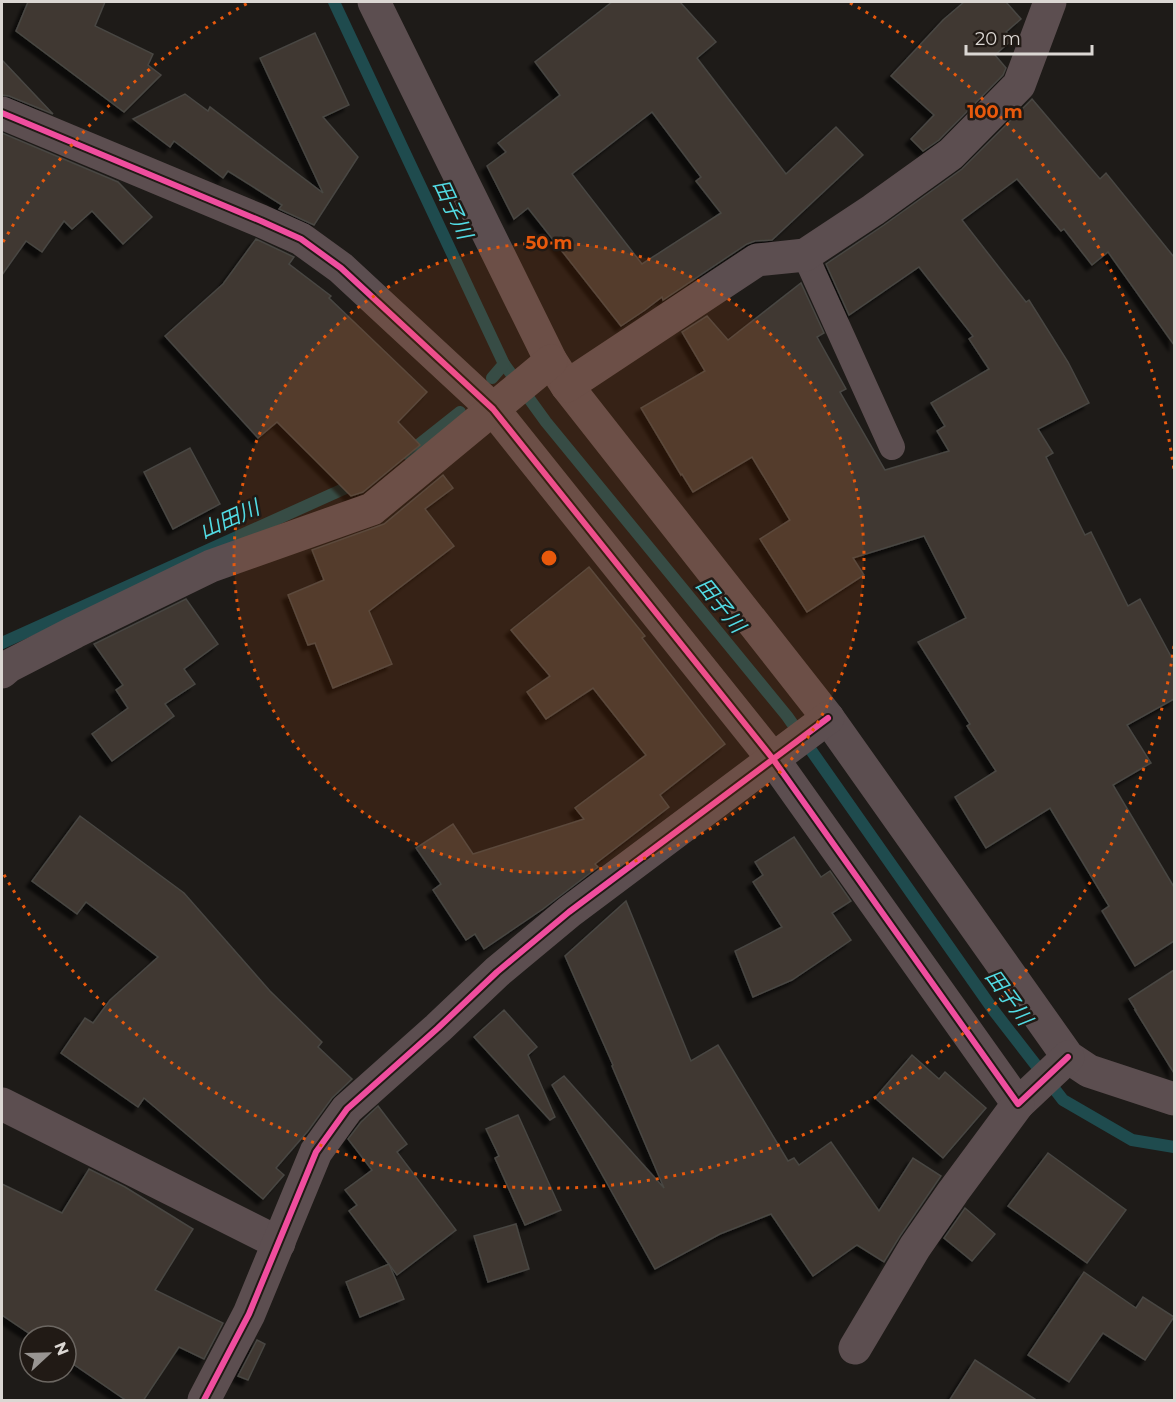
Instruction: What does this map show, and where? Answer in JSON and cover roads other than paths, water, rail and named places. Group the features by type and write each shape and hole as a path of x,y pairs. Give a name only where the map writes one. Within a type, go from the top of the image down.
{"street":[{"path":"374,2 552,372 821,723 1062,1063 1174,1099"},
{"path":"2,672 66,636 211,566 372,509 499,404 552,372 757,260 805,255 951,154 1019,85 1050,2"},
{"path":"2,113 301,239 341,268 499,404 779,754 1022,1100"},
{"path":"204,1401 249,1314 316,1152 347,1109 438,1029 497,972 569,912 821,723"},
{"path":"855,1348 921,1238 952,1192 1022,1100 1062,1063"},
{"path":"2,1104 279,1243"}],"lane":[{"path":"805,255 892,447"}],"waterway":[{"name":"田子川","path":"334,2 504,364 546,422 787,716 994,1011 1063,1100 1132,1140 1174,1147"},
{"name":"山田川","path":"492,378 504,364"},
{"name":"山田川","path":"407,454 460,412"},
{"name":"山田川","path":"2,643 359,482"}]}
